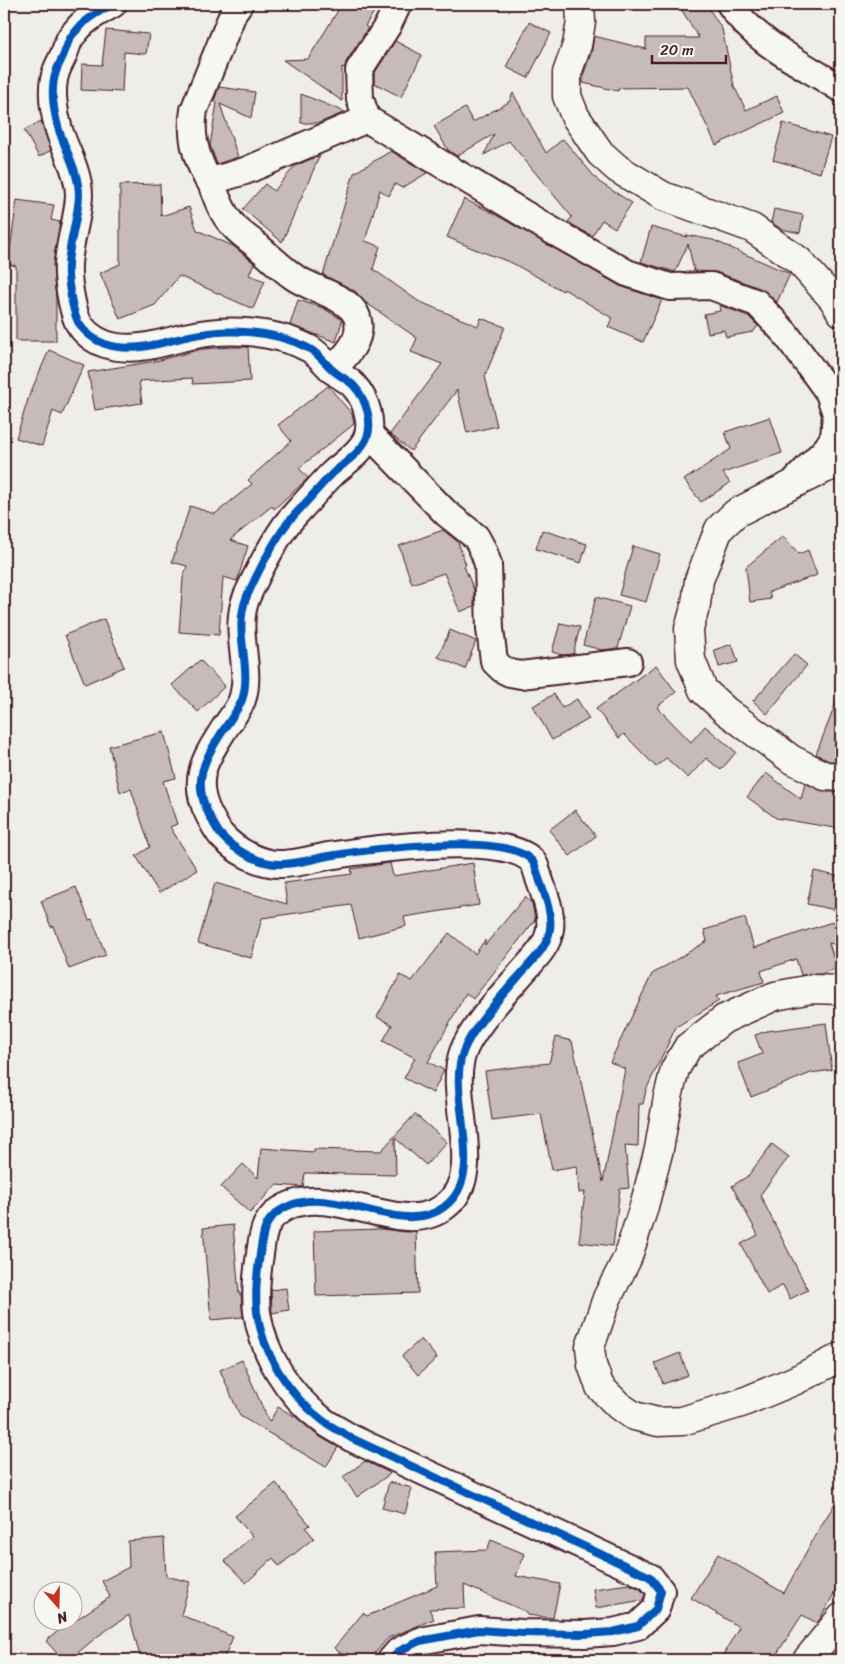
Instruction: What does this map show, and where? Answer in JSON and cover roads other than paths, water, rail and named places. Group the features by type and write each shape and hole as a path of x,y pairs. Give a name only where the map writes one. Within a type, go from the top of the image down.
{"street":[{"path":"113,4 98,12 78,28 67,43 64,58 56,72 53,102 58,127 74,167 79,192 67,269 72,301 78,322 92,337 109,346 144,347 190,336 215,333 251,332 288,340 315,352 332,370 355,386 366,408 369,424 369,434 364,444 336,470 286,525 264,562 243,604 241,640 246,678 242,701 207,756 200,775 200,794 206,810 222,836 234,846 247,855 280,865 394,846 458,844 496,847 518,852 532,860 550,915 550,931 543,949 476,1028 463,1050 458,1074 466,1166 460,1189 445,1207 421,1218 390,1214 330,1201 303,1200 273,1214 263,1230 258,1269 257,1310 263,1336 275,1366 296,1395 321,1419 351,1438 650,1577 661,1591 656,1609 638,1626 613,1632 585,1634 479,1630 420,1641 398,1651 391,1660"},
{"path":"239,4 234,11 194,110 192,127 194,146 221,208 232,225 294,277 314,288 339,298 349,305 357,316 356,339 349,354 332,370"},
{"path":"398,4 388,25 359,70 360,99 367,119 544,226 627,273 670,287 711,286 757,303 785,333 829,393 836,414 834,437 827,448 790,485"},
{"path":"580,4 581,22 577,45 567,73 567,96 575,116 600,153 618,169 663,196 752,228 799,261 834,299 841,312"},
{"path":"730,4 738,16 782,53 841,89"},
{"path":"210,180 220,180 245,172 367,119"},
{"path":"369,434 446,513 476,537 484,550 488,564 491,646 494,661 502,669 521,675 628,662"},
{"path":"841,464 824,469 736,513 719,529 700,580 689,629 692,660 703,690 765,741 791,759 825,776 841,777"},
{"path":"841,990 811,989 775,996 724,1018 688,1047 675,1069 668,1096 659,1149 643,1210 626,1259 607,1298 590,1346 592,1365 600,1387 618,1406 634,1416 658,1422 682,1421 741,1403 796,1380 841,1357"},
{"path":"807,1660 841,1618"}]}
